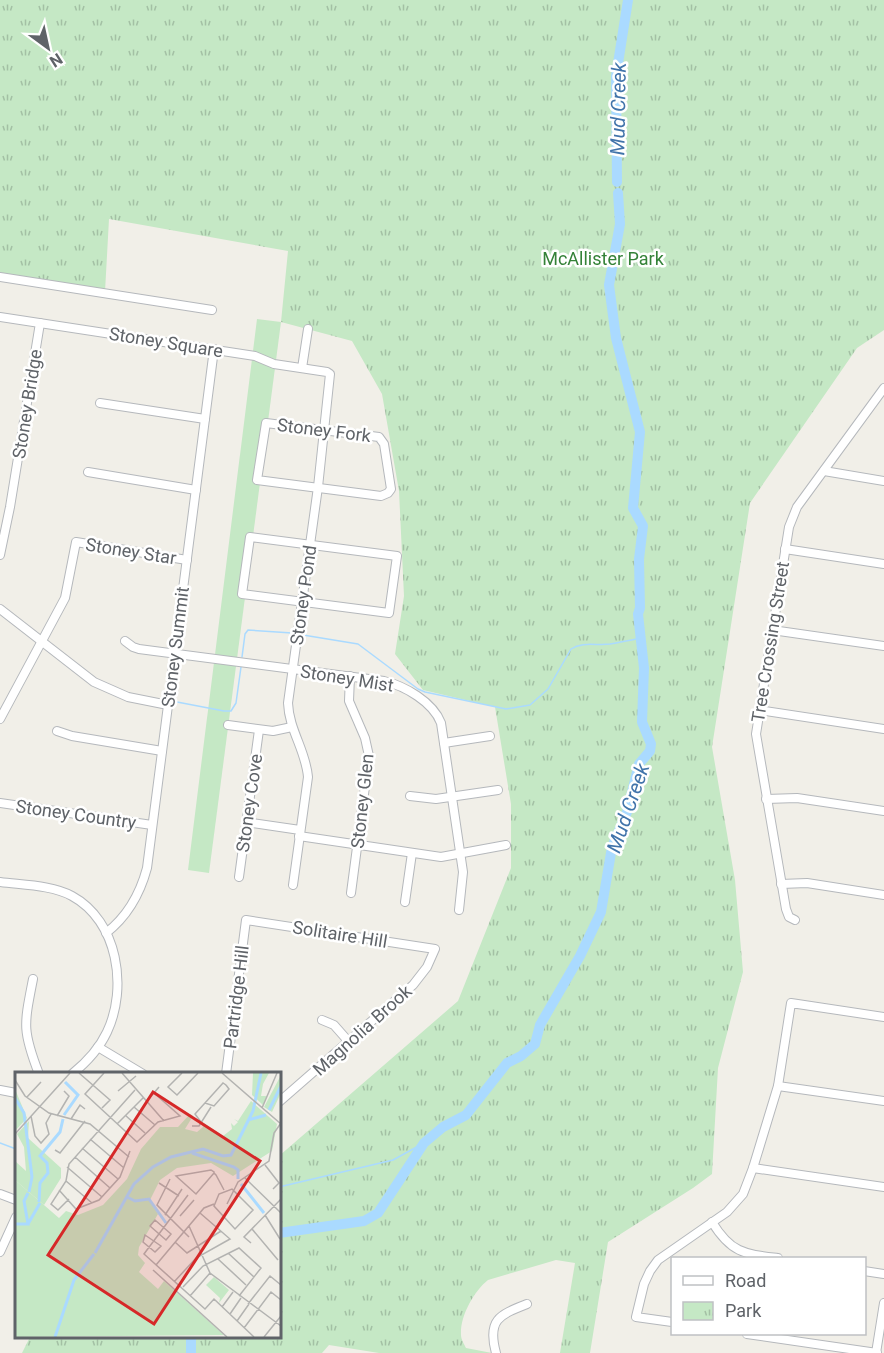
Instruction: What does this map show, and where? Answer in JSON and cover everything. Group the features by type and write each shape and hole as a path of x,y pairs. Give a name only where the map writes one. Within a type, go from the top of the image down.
{"street":[{"path":"0,277 212,310"},
{"name":"Stoney Square","path":"0,317 256,356 274,364 330,374"},
{"name":"Stoney Bridge","path":"0,555 40,323"},
{"path":"303,368 308,329"},
{"name":"Stoney Summit","path":"106,933 126,915 143,884 147,868 214,349"},
{"name":"Stoney Pond","path":"294,885 307,783 307,765 292,727 288,703 318,487 330,374"},
{"name":"Tree Crossing Street","path":"795,920 787,913 757,742 759,710 785,549 792,516 884,388"},
{"path":"100,403 205,419"},
{"name":"Stoney Fork","path":"266,423 325,430 382,439 392,486 390,491 381,496 257,480 266,423"},
{"path":"824,471 884,481"},
{"path":"88,472 196,490"},
{"path":"250,537 310,543 397,556 389,613 242,594 250,537"},
{"name":"Stoney Star","path":"42,641 65,598 76,542 187,560"},
{"path":"785,549 884,564"},
{"path":"0,609 105,689 128,697 168,705"},
{"path":"772,630 884,646"},
{"path":"0,719 42,641"},
{"name":"Stoney Mist","path":"125,641 133,648 384,681 409,691 436,714 441,723 453,797 463,883 459,910"},
{"name":"Stoney Glen","path":"350,676 349,701 365,738 369,756 351,893"},
{"path":"759,710 884,729"},
{"path":"228,725 259,730 279,730 292,727"},
{"name":"Stoney Cove","path":"239,877 259,730"},
{"path":"57,731 72,736 162,751"},
{"path":"444,743 490,736"},
{"path":"410,796 435,799 498,790"},
{"path":"766,799 797,798 884,811"},
{"name":"Stoney Country","path":"0,803 152,825"},
{"path":"246,822 358,844 441,857 506,844"},
{"path":"405,902 412,853"},
{"path":"0,882 53,890 72,896 87,907 106,933 114,957 118,990 112,1018 98,1047 74,1072"},
{"path":"781,884 807,883 884,895"},
{"name":"Solitaire Hill","path":"246,920 435,949"},
{"name":"Partridge Hill","path":"226,1072 246,920"},
{"name":"Magnolia Brook","path":"280,1101 413,985 427,966 435,949"},
{"path":"33,979 25,1020 25,1035 38,1072"},
{"path":"671,1322 636,1317 644,1284 654,1266 663,1256 738,1201 748,1184 778,1086 791,1003 884,1017"},
{"path":"322,1020 334,1025 349,1042"},
{"path":"98,1047 140,1072"},
{"path":"778,1086 884,1101"},
{"path":"0,1090 15,1093"},
{"path":"753,1168 884,1187"},
{"path":"0,1194 15,1200"},
{"path":"0,1252 15,1219"},
{"path":"712,1222 720,1236 735,1249 770,1257"},
{"path":"866,1271 884,1274"},
{"path":"754,1335 876,1353 884,1303"},
{"path":"496,1353 492,1335 496,1322 505,1314 528,1304"}],"green space":[{"name":"McAllister Park","path":"0,0 884,0 884,330 857,348 750,503 712,747 735,880 743,972 718,1068 712,1174 608,1242 590,1353 560,1353 575,1263 556,1260 488,1280 473,1297 465,1312 461,1328 462,1340 466,1348 492,1353 379,1353 329,1345 322,1353 22,1353 30,1338 280,1338 280,1155 458,1001 511,868 511,804 495,707 423,690 395,654 404,596 399,491 382,394 352,341 281,322 288,251 109,219 105,292 0,275"},
{"path":"257,319 281,322 209,873 188,870"}],"waterway":[{"name":"Mud Creek","path":"617,182 616,76 628,0"},
{"name":"Mud Creek","path":"280,1233 364,1221 378,1213 424,1143 443,1127 466,1115 507,1063 521,1056 535,1044 540,1025 580,956 601,912 612,847 627,812 639,764 650,751 651,744 642,722 644,668 638,614 640,608 639,559 643,526 633,508 640,432 616,338 609,285 620,224 618,193"},
{"path":"242,657 245,634 248,630 292,633"},
{"path":"303,635 358,644 425,692 506,709 530,705 548,689 571,649 585,644 610,644 641,638"},
{"path":"177,702 231,711 236,703 241,667"},
{"path":"0,1143 15,1149"},
{"path":"280,1187 393,1160 424,1143"},
{"name":"Mud Creek","path":"191,1338 191,1353"}]}
